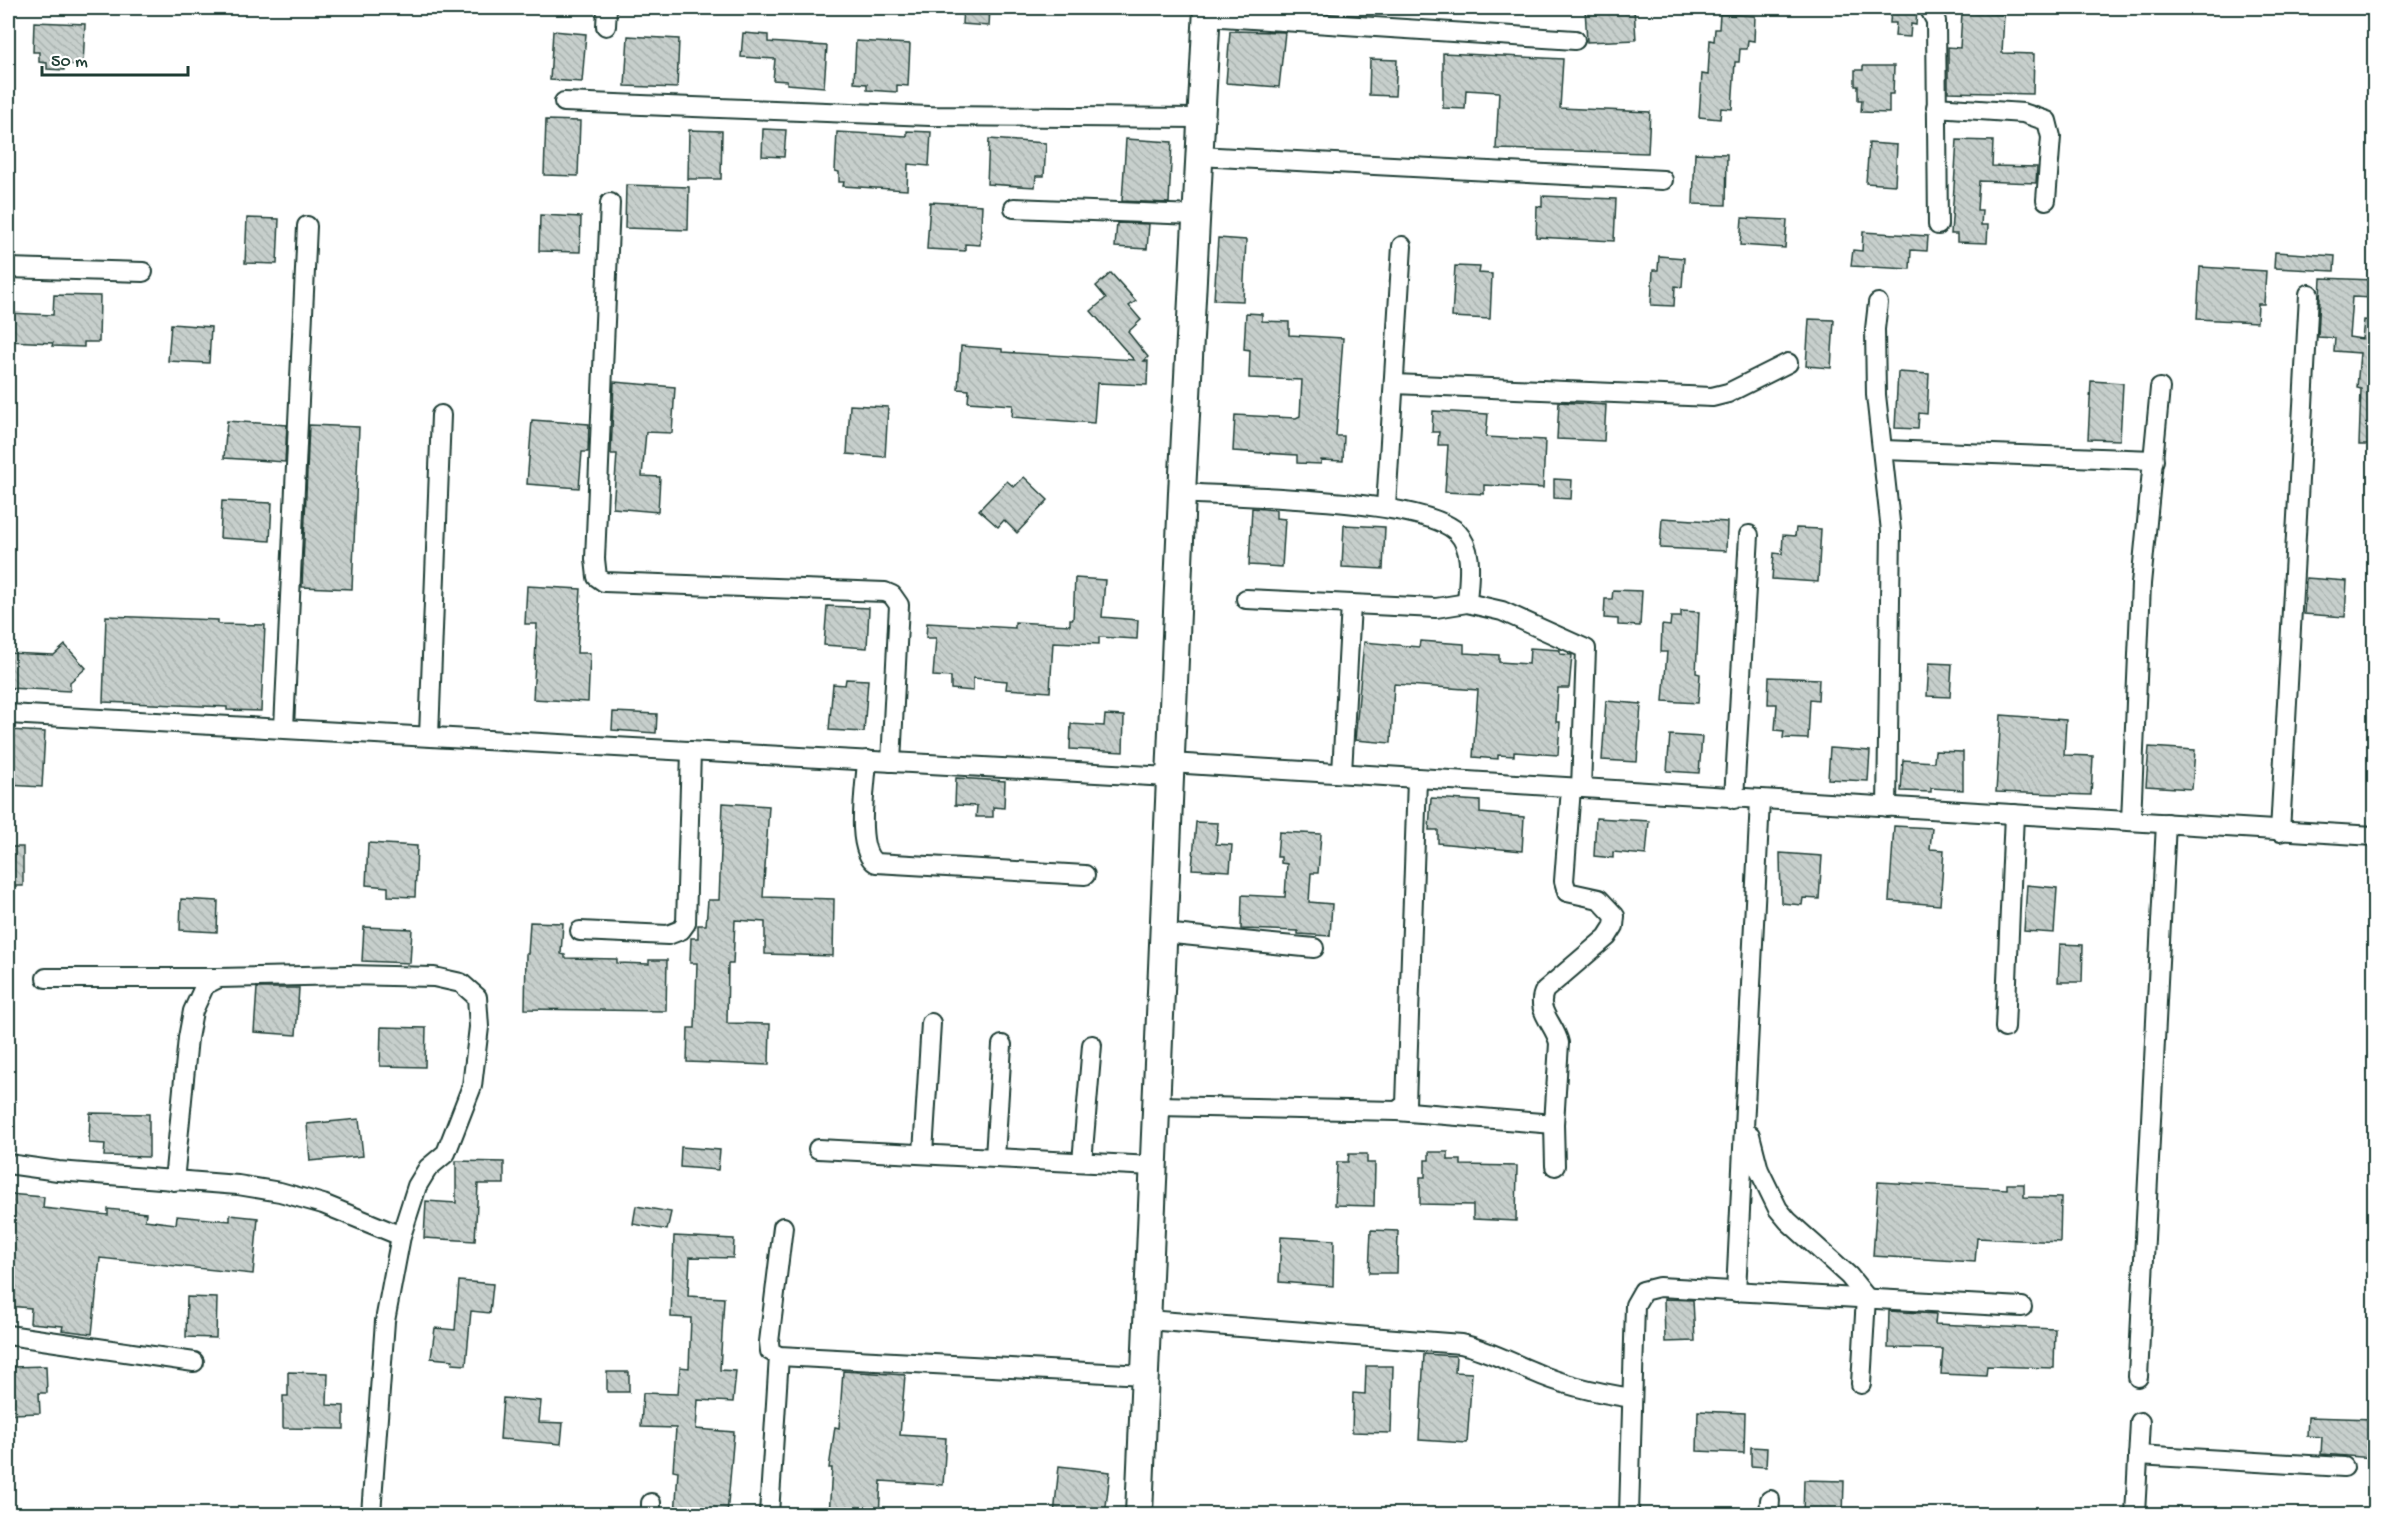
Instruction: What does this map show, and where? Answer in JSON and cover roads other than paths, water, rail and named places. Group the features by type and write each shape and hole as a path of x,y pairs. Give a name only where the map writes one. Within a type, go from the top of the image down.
{"main road":[{"path":"1139,1515 1182,493 1206,12"}],"street":[{"path":"606,26 607,8"},
{"path":"1929,8 1936,21 1938,225"},
{"path":"1206,12 1575,40"},
{"path":"564,102 930,116 1200,118"},
{"path":"1936,107 2023,113 2047,120 2051,136 2046,200"},
{"path":"1198,156 1663,180"},
{"path":"610,204 595,559 597,577 604,582 885,592 891,595 898,606 891,762"},
{"path":"1014,208 1195,214"},
{"path":"284,728 307,226"},
{"path":"1386,507 1402,246"},
{"path":"8,268 143,272"},
{"path":"2280,832 2309,294"},
{"path":"1878,303 1875,361 1891,531 1887,807"},
{"path":"1394,384 1712,397 1728,393 1788,363"},
{"path":"2131,821 2141,584 2160,388"},
{"path":"429,736 441,415"},
{"path":"1883,450 2154,460"},
{"path":"1182,493 1386,507 1428,516 1456,532 1465,543 1469,558 1467,603"},
{"path":"1734,799 1749,535"},
{"path":"1246,599 1436,608 1467,603 1502,611 1586,649 1576,788 1564,882 1567,892 1599,899 1615,916 1614,926 1607,937 1545,990 1541,998 1541,1008 1557,1031 1559,1043 1554,1124 1556,1166"},
{"path":"1342,773 1351,604"},
{"path":"8,714 891,762 1342,773 1734,799 2374,836"},
{"path":"580,931 668,935 681,930 686,923 691,751"},
{"path":"867,760 863,838 867,856 876,863 1085,875"},
{"path":"1397,1111 1406,1104 1408,1092 1417,779"},
{"path":"1736,1292 1754,963 1760,800"},
{"path":"2005,1028 2014,814"},
{"path":"2138,1377 2166,823"},
{"path":"1163,933 1314,948"},
{"path":"46,978 434,977 461,983 477,997 479,1027 472,1086 446,1153 428,1168 417,1186 400,1236 385,1321 371,1515"},
{"path":"174,1181 190,1024 201,991 205,985 219,978"},
{"path":"923,1153 931,1023"},
{"path":"995,1157 1002,1044"},
{"path":"1082,1162 1092,1045"},
{"path":"1158,1106 1397,1111 1554,1124"},
{"path":"1745,1110 1752,1149 1778,1209 1788,1221 1849,1276 1866,1297 1861,1384"},
{"path":"818,1149 1153,1166"},
{"path":"8,1164 174,1181 238,1185 280,1192 323,1204 400,1236"},
{"path":"783,1227 769,1342 770,1352 779,1356 1145,1375"},
{"path":"1629,1515 1635,1305 1643,1292 1659,1287 2022,1306"},
{"path":"1148,1320 1461,1344 1486,1350 1561,1382 1595,1392 1632,1398"},
{"path":"8,1335 194,1362"},
{"path":"769,1515 779,1356"},
{"path":"2135,1515 2140,1422"},
{"path":"2138,1455 2344,1467"}]}
